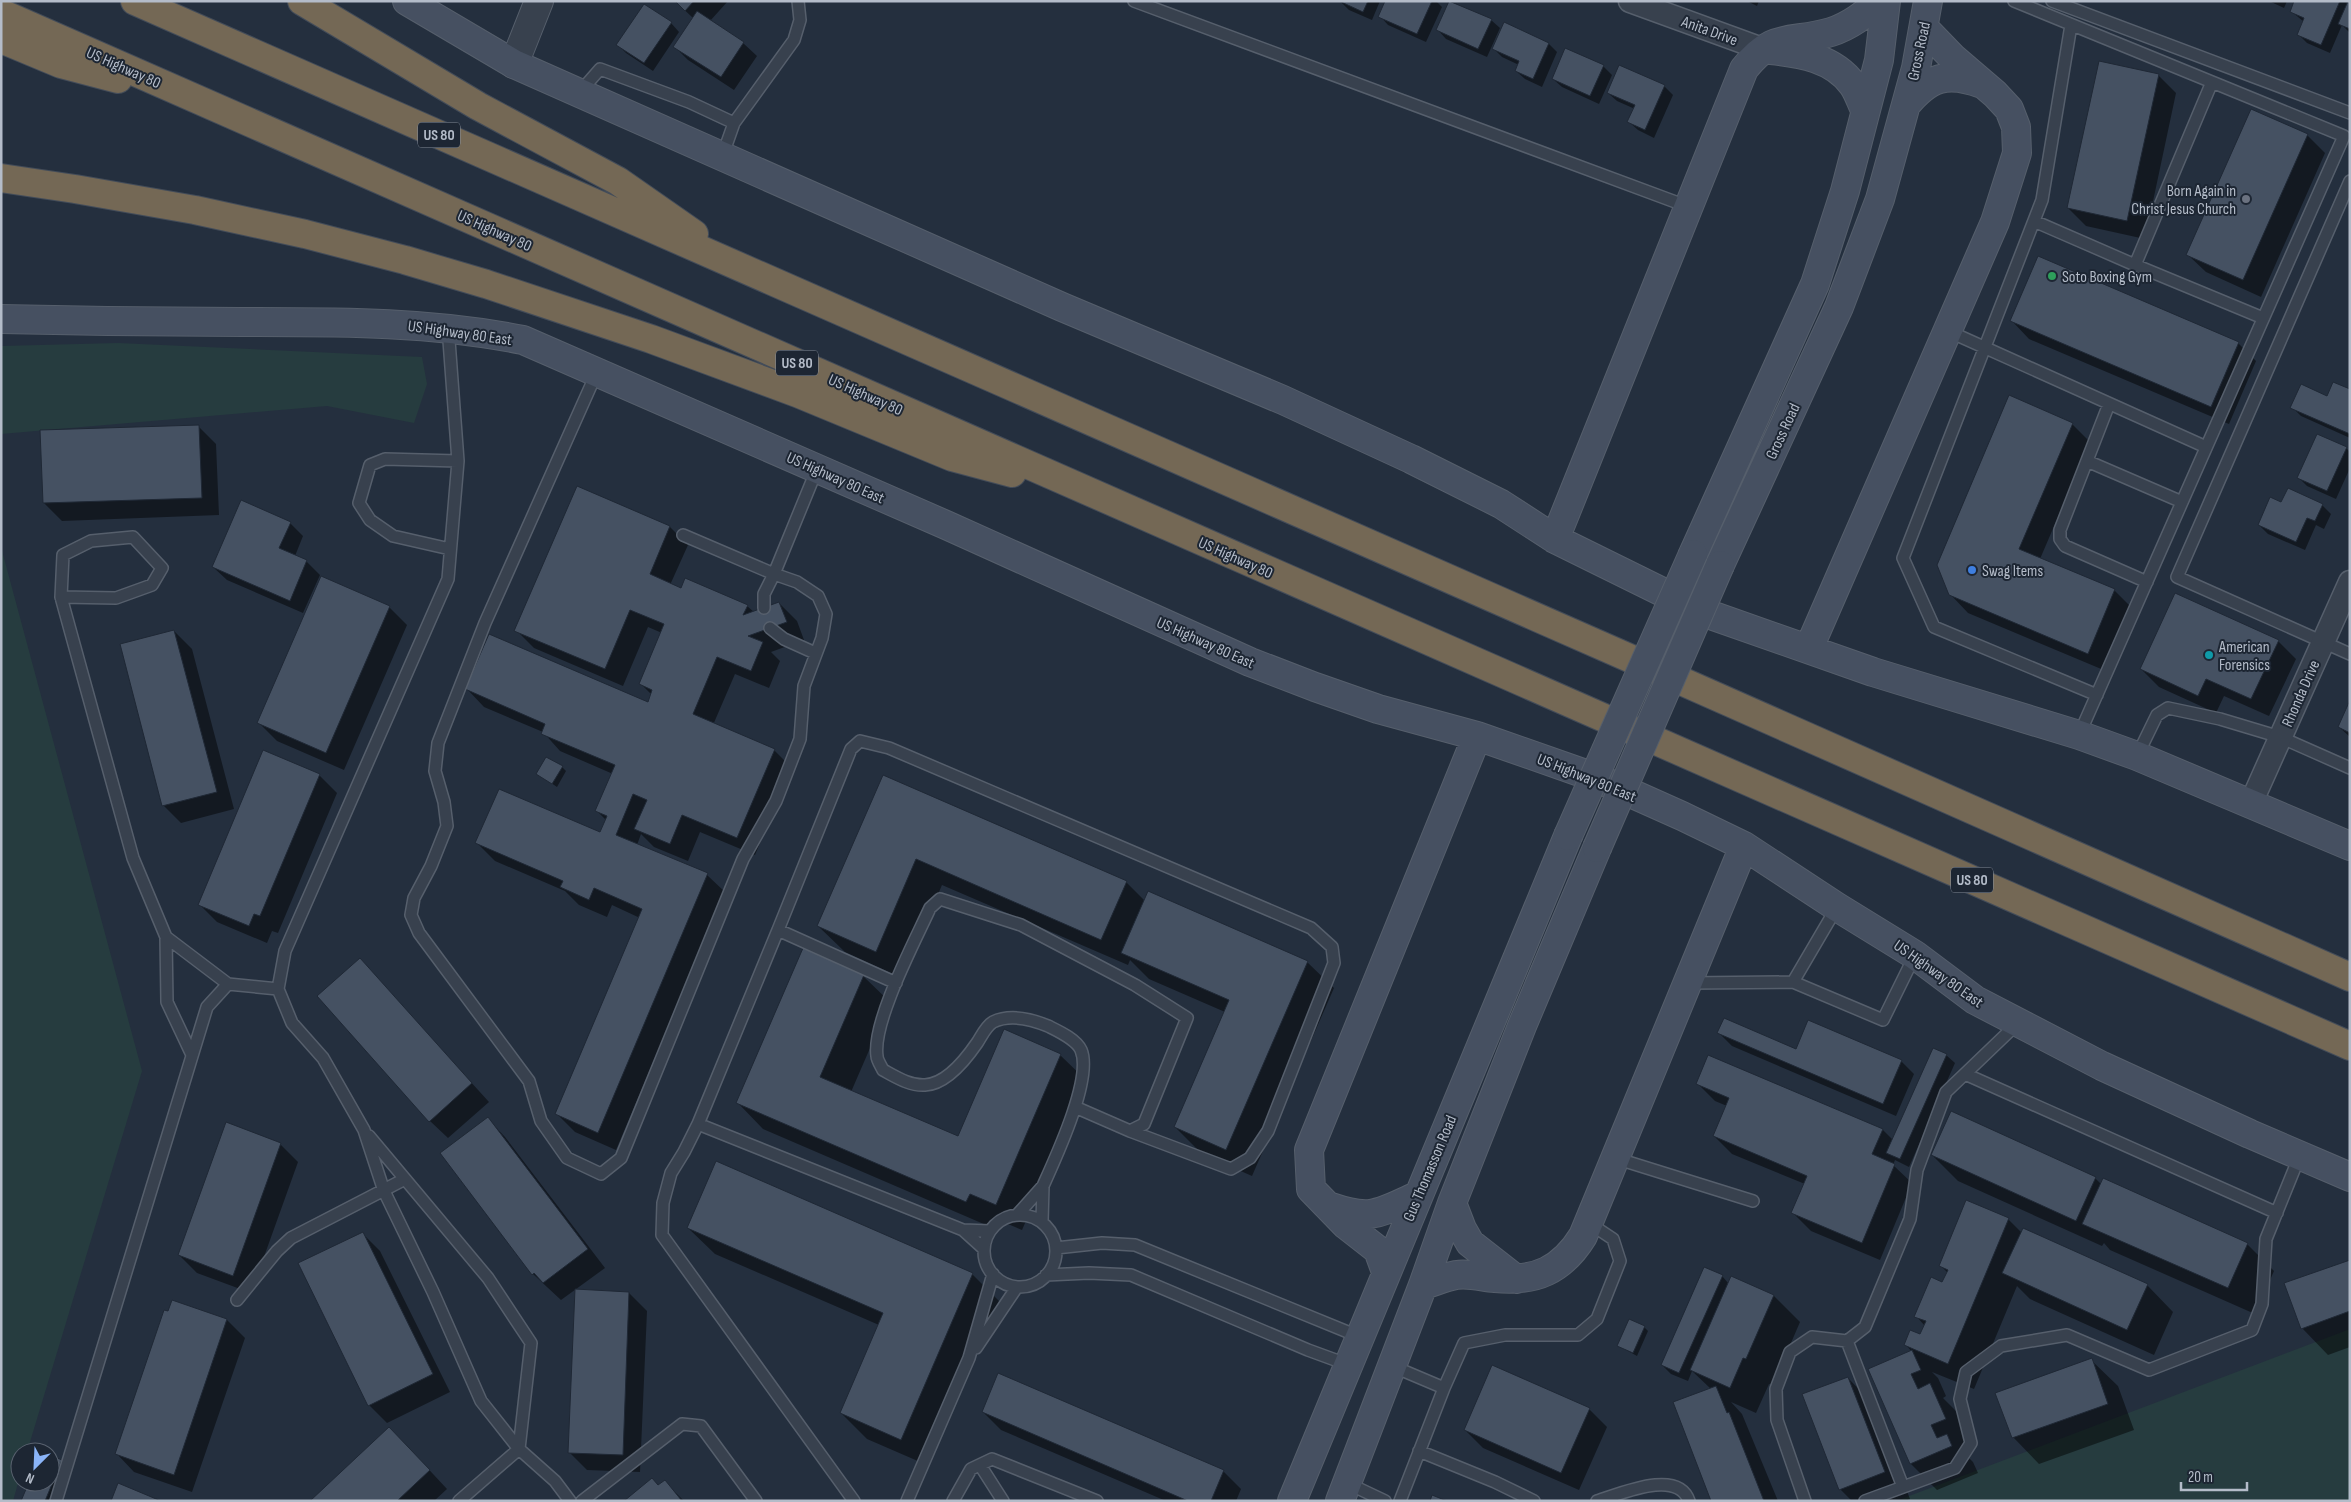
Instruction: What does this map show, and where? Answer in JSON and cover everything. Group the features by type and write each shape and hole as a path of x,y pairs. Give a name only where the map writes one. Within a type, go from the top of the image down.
{"highway":[{"name":"US 80","path":"135,1 2350,977"},
{"path":"302,1 478,106 618,181 743,269"},
{"name":"US Highway 80","path":"1,13 2350,1046"},
{"path":"1,39 61,64 207,104"},
{"path":"1,178 195,210 305,234 405,260 486,284 651,339 796,393 952,457 1100,497"}],"main road":[{"path":"407,1 514,64 1062,307 1292,404 1501,504 1555,538 1705,613 1873,672 2080,734 2137,756 2350,846"},
{"path":"1555,538 1744,69 1762,49 1778,41 1830,32 1855,22 1880,1"},
{"name":"Gross Road","path":"1568,836 1692,554 1815,284 1845,191 1879,60 1886,1"},
{"name":"Gross Road","path":"1597,848 1720,565 1839,307 1880,198 1906,105 1924,28 1928,1"},
{"path":"1809,648 1995,222 2017,153 2016,127 2008,109 1995,94 1953,58 1924,28"},
{"path":"1762,49 1813,56 1835,68 1852,84 1865,110"},
{"path":"1906,105 1917,92 1932,80 1953,76 1982,84"},
{"name":"US Highway 80 East","path":"1,319 108,322 398,324 448,327 523,340 1271,670 1378,709 1477,736 1597,778 1744,846 1915,955 1975,1000 2018,1023 2102,1066 2350,1177"},
{"path":"1386,1272 1378,1250 1346,1225 1311,1189 1309,1150 1477,736"},
{"name":"Gus Thomasson Road","path":"1292,1501 1568,836"},
{"path":"1423,1285 1456,1275 1475,1274 1516,1279 1541,1273 1562,1264 1574,1251 1615,1158 1744,846"},
{"name":"Gus Thomasson Road","path":"1344,1492 1423,1285 1452,1203 1522,1026 1597,848"},
{"path":"1325,1204 1353,1214 1370,1216 1417,1196"},
{"path":"1452,1203 1462,1229 1470,1243 1516,1279"},
{"path":"1360,1337 1392,1366"},
{"path":"1349,1365 1392,1366"}],"street":[{"path":"514,64 539,1"},
{"name":"Anita Drive","path":"1630,1 1762,49"},
{"name":"Rhonda Drive","path":"2250,803 2350,582"}],"lane":[{"path":"722,157 734,123 794,40 800,20 798,1"},
{"path":"1134,1 1689,207"},
{"path":"2014,1 2344,136 2080,734"},
{"path":"2052,1 2350,113"},
{"path":"2071,24 2042,200 1903,558 1934,627 2097,695"},
{"path":"579,93 600,68 689,102 734,123"},
{"path":"2134,265 2212,82"},
{"path":"2350,181 2177,577 2350,654"},
{"path":"2034,220 2134,265 2264,318"},
{"path":"448,327 458,461 448,579 285,951 278,989 292,1023 324,1058 364,1130 488,1278 531,1343 520,1449 460,1501"},
{"path":"1948,331 2206,447"},
{"path":"597,372 485,623 438,742 435,771 444,802 447,826 431,866 414,898 411,915 419,933 529,1081 541,1121 567,1158 601,1174 621,1158 743,859 776,801 800,739 804,686 822,638 826,614 818,596 797,582 683,535"},
{"path":"2109,404 2060,530 2060,539 2065,546 2147,582"},
{"path":"450,549 393,536 370,520 359,503 370,465 385,459 458,461"},
{"path":"2087,461 2182,502"},
{"path":"764,608 764,594 817,469"},
{"path":"61,597 116,598 152,585 162,568 133,537 91,541 63,555 61,597 133,858 166,937 167,1002 192,1055"},
{"path":"770,628 784,639 816,653"},
{"path":"2137,756 2157,716 2168,708 2220,719 2280,737 2350,768"},
{"path":"854,1501 662,1235 664,1203 671,1173 698,1124 851,749 860,741 889,748 1311,928 1332,947 1334,963 1268,1131 1250,1158 1231,1169 1130,1131 1075,1107"},
{"path":"1042,1222 1043,1186 1075,1107 1085,1066 1080,1048 1060,1032 1033,1020 1006,1018 990,1023 972,1050 946,1077 926,1085 907,1083 883,1070 877,1056 880,1026 896,983 930,908 940,899 1021,925 1135,985 1188,1018 1144,1124 1130,1131"},
{"path":"1793,982 1837,907"},
{"path":"778,930 896,983"},
{"path":"166,937 228,984 278,989"},
{"path":"1687,983 1793,982 1883,1020 1915,955"},
{"path":"56,1501 207,1007 228,984"},
{"path":"1805,1501 1777,1420 1776,1389 1790,1352 1812,1337 1847,1341 1865,1327 1910,1219 1917,1170 1946,1092 2018,1023"},
{"path":"1964,1074 2277,1213"},
{"path":"698,1124 963,1230 990,1231"},
{"path":"364,1130 384,1191 433,1292 481,1401 520,1449 555,1480 570,1501"},
{"path":"1865,1501 1955,1468 1971,1443 1960,1399 1966,1372 2001,1346 2068,1334 2149,1370 2252,1330 2262,1304 2266,1239 2300,1156"},
{"path":"1615,1158 1753,1201"},
{"path":"238,1300 277,1251 290,1238 405,1179"},
{"path":"1016,1214 1026,1215 1042,1222 1052,1234 1056,1248 1055,1258 1046,1275 1038,1282 1017,1287 1008,1285 993,1274 984,1258 984,1249 990,1231 997,1223 1016,1214 1043,1186"},
{"path":"1400,1501 1444,1388 1464,1343 1505,1335 1578,1335 1597,1319 1620,1261 1613,1239 1588,1222"},
{"path":"963,1230 984,1249"},
{"path":"1056,1248 1102,1243 1135,1245 1360,1337"},
{"path":"1046,1275 1089,1273 1131,1275 1308,1350 1349,1365"},
{"path":"907,1501 969,1358 993,1274"},
{"path":"969,1358 1017,1287"},
{"path":"1847,1341 1903,1487"},
{"path":"1392,1366 1444,1388"},
{"path":"582,1501 682,1424 701,1426 756,1501"},
{"path":"1419,1451 1495,1482 1532,1500"},
{"path":"953,1501 971,1469 992,1459 1097,1501"},
{"path":"980,1465 1004,1501"},
{"path":"1597,1501 1655,1484 1672,1484 1687,1494 1689,1501"},
{"path":"1344,1492 1385,1501"}],"green space":[{"path":"118,343 422,357 427,384 414,423 327,406 1,434 1,346"},
{"path":"1,547 142,1071 30,1442 10,1442 10,1492 16,1492 13,1501 1,1501"},
{"path":"2350,1329 2350,1501 1896,1501"}],"building":[{"path":"675,1 694,1 685,11"},
{"path":"1339,1 1368,1 1363,12"},
{"path":"1385,1 1432,1 1417,34 1378,17"},
{"path":"1449,1 1492,19 1478,49 1436,30"},
{"path":"2294,1 2340,1 2321,45 2297,35 2304,18 2290,12"},
{"path":"2348,1 2350,1 2350,29 2338,24"},
{"path":"644,4 672,22 644,63 616,45"},
{"path":"697,11 744,42 721,77 673,47"},
{"path":"1504,22 1549,43 1533,79 1515,71 1519,61 1492,49"},
{"path":"1565,48 1604,65 1590,96 1552,79"},
{"path":"2099,61 2159,74 2127,221 2067,208"},
{"path":"1619,65 1665,85 1645,130 1627,122 1635,105 1607,93"},
{"path":"2251,109 2308,134 2243,280 2186,255"},
{"path":"2038,256 2239,342 2211,407 2010,321"},
{"path":"2333,382 2350,389 2350,434 2290,408 2301,384 2327,396"},
{"path":"2009,395 2073,423 2019,549 2115,589 2088,654 1949,595 1937,565"},
{"path":"199,425 202,498 43,503 40,430"},
{"path":"2317,434 2347,447 2327,491 2297,478"},
{"path":"577,486 670,526 650,574 681,588 685,578 748,605 743,615 779,602 787,622 748,636 763,642 751,671 717,657 693,714 775,749 737,838 682,815 670,844 634,829 647,800 633,794 616,835 708,873 598,1133 555,1114 642,909 594,888 589,900 560,887 563,881 475,843 499,789 600,832 607,816 595,811 615,765 541,734 545,724 465,689 489,634 648,702 652,690 639,684 664,624 630,610 605,669 514,631"},
{"path":"2288,488 2323,504 2315,521 2307,518 2296,542 2258,525 2270,497 2281,502"},
{"path":"241,500 291,522 279,548 307,560 290,601 212,567"},
{"path":"321,576 390,606 326,753 257,723"},
{"name":"American Forensics","path":"2175,593 2279,640 2251,699 2206,679 2198,696 2140,669"},
{"path":"174,630 217,792 162,806 120,644"},
{"path":"2350,700 2350,733 2338,727"},
{"path":"263,750 320,774 260,916 254,914 249,926 198,905"},
{"path":"546,757 563,766 552,784 536,774"},
{"path":"883,775 1127,881 1101,940 916,859 876,952 817,926"},
{"path":"1148,891 1308,961 1226,1150 1174,1127 1229,1000 1121,953"},
{"path":"803,948 864,975 820,1077 958,1136 1004,1029 1061,1054 996,1205 970,1194 966,1202 736,1103"},
{"path":"360,958 472,1083 429,1122 317,996"},
{"path":"1724,1018 1796,1049 1808,1020 1902,1060 1883,1104 1717,1033"},
{"path":"1933,1048 1947,1054 1900,1159 1886,1153"},
{"path":"1708,1055 1883,1129 1872,1154 1895,1164 1862,1243 1791,1213 1807,1176 1713,1136 1729,1098 1696,1084"},
{"path":"1951,1111 2096,1177 2076,1221 1931,1155"},
{"path":"488,1117 588,1249 543,1283 534,1273 532,1275 440,1153"},
{"path":"226,1122 281,1143 233,1276 178,1255"},
{"path":"716,1161 973,1273 901,1440 840,1413 883,1313 687,1228"},
{"path":"2103,1178 2248,1243 2228,1288 2082,1224"},
{"path":"1966,1200 2009,1218 1948,1364 1904,1345 1910,1330 1920,1334 1926,1321 1914,1317 1931,1277 1942,1282 1948,1270 1939,1266"},
{"path":"2023,1228 2148,1284 2127,1330 2002,1273"},
{"path":"363,1232 433,1374 368,1406 298,1263"},
{"path":"2350,1260 2350,1311 2301,1329 2284,1283"},
{"path":"1704,1267 1723,1275 1679,1373 1661,1365"},
{"path":"1731,1276 1774,1295 1746,1359 1743,1358 1730,1388 1690,1370"},
{"path":"575,1289 629,1292 623,1455 568,1453"},
{"path":"172,1300 227,1319 174,1475 115,1454 164,1310 168,1311"},
{"path":"1629,1319 1645,1326 1633,1353 1617,1346"},
{"path":"1912,1350 1921,1370 1911,1374 1918,1389 1930,1383 1946,1419 1931,1425 1937,1438 1947,1434 1952,1446 1910,1464 1868,1369"},
{"path":"2092,1358 2108,1404 2012,1438 1995,1393"},
{"path":"1492,1365 1590,1408 1561,1473 1464,1430"},
{"path":"998,1373 1224,1470 1211,1501 1188,1501 982,1412"},
{"path":"1848,1377 1885,1472 1839,1490 1802,1394"},
{"path":"1716,1386 1727,1413 1729,1412 1764,1501 1711,1501 1673,1402"},
{"path":"389,1427 430,1470 397,1501 310,1501"},
{"path":"652,1478 658,1485 665,1480 682,1501 624,1501"},
{"path":"118,1483 161,1501 111,1501"},
{"path":"25,1492 49,1492 45,1501 21,1501"},
{"path":"1432,1495 1447,1501 1430,1501"}],"place":[{"name":"Born Again in Christ Jesus Church","path":"2246,199"},
{"name":"Soto Boxing Gym","path":"2052,276"},
{"name":"Swag Items","path":"1972,570"},
{"name":"American Forensics","path":"2209,655"}]}
